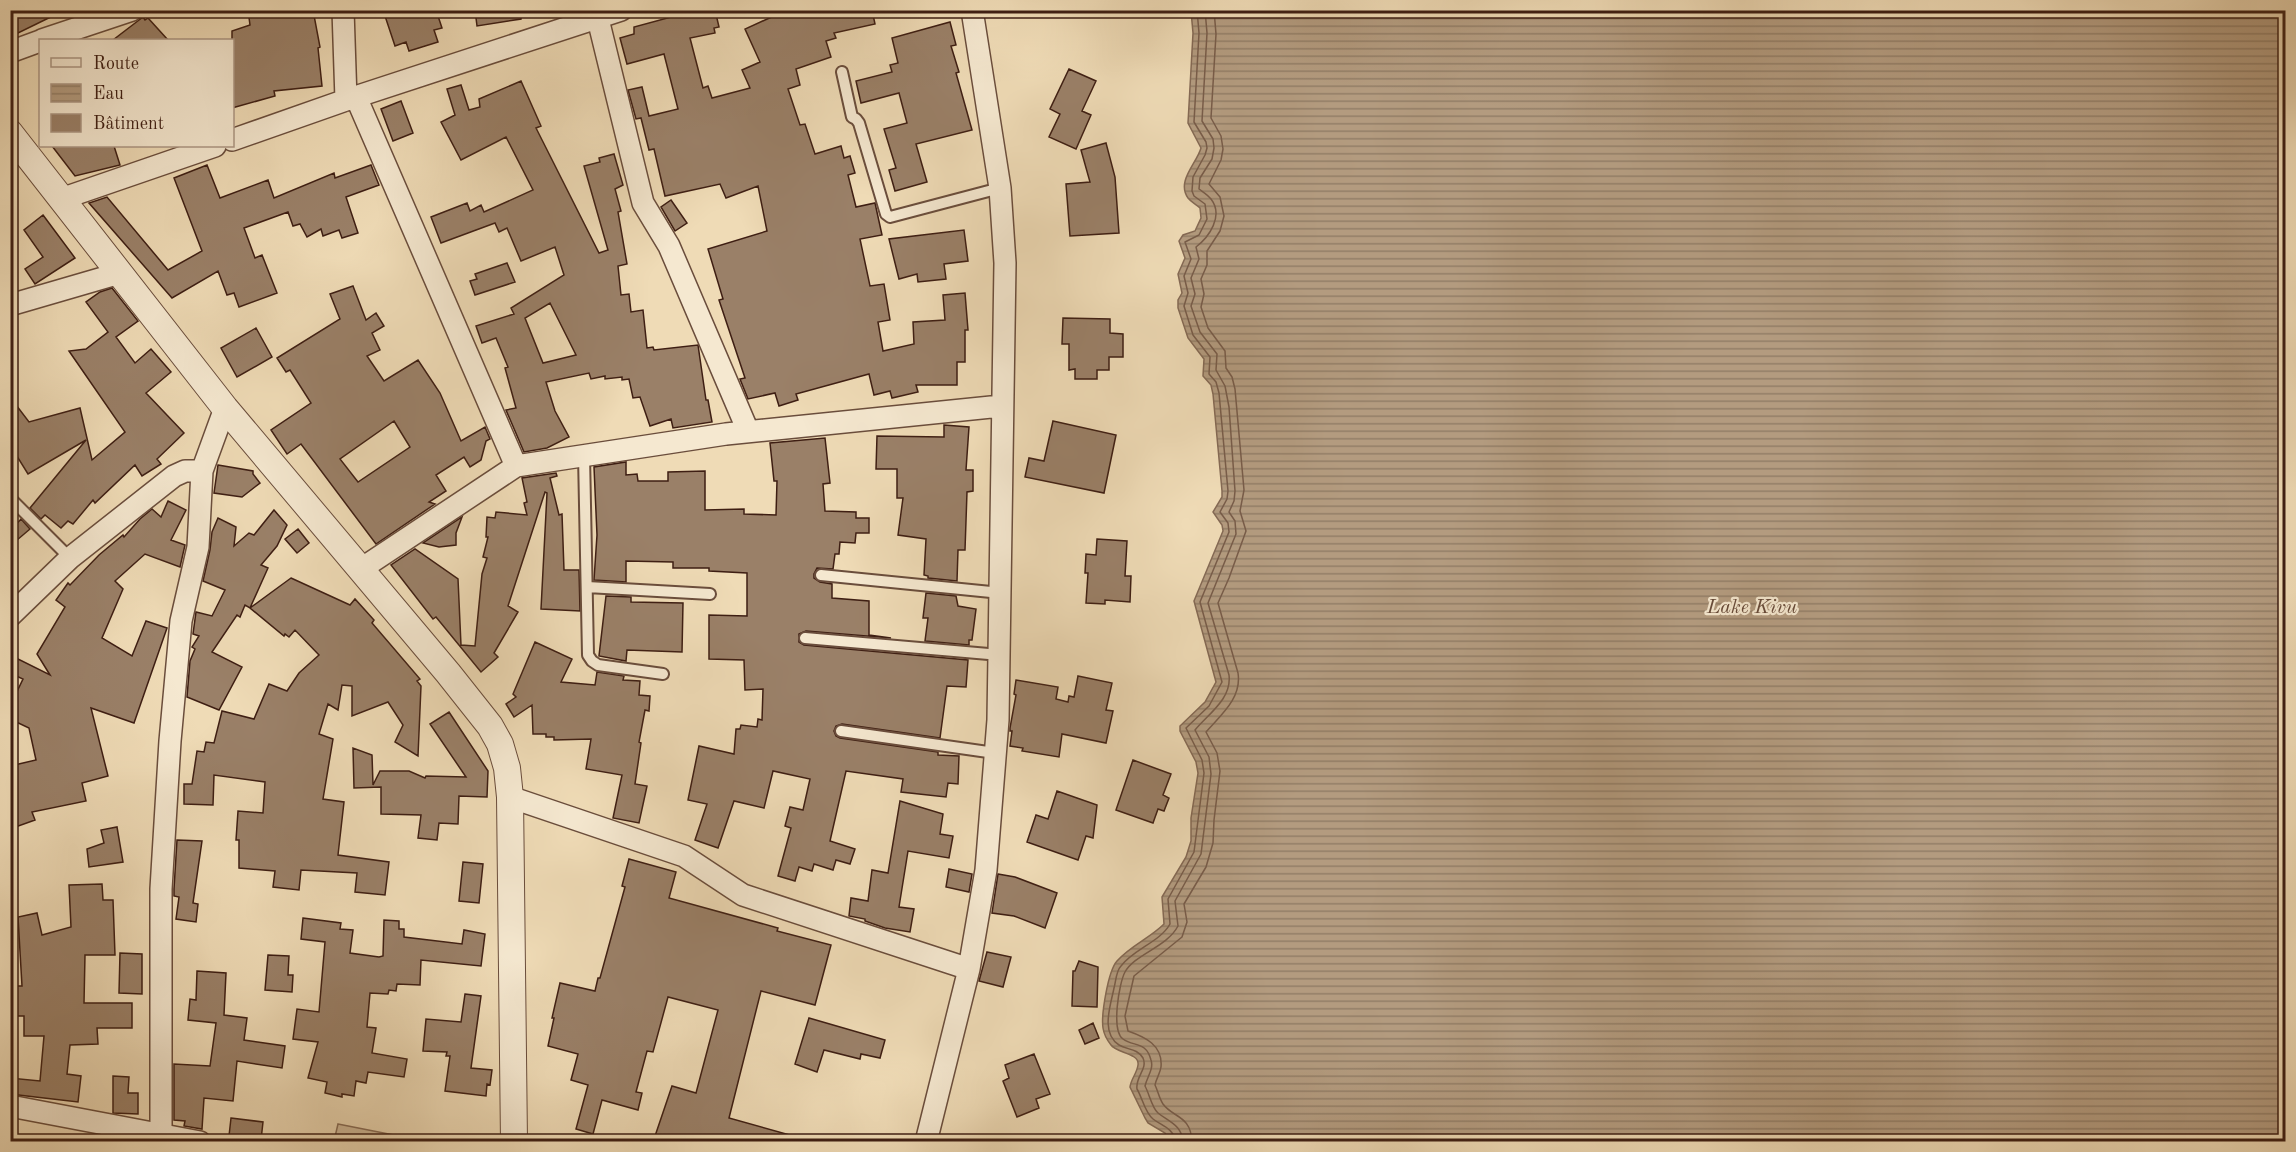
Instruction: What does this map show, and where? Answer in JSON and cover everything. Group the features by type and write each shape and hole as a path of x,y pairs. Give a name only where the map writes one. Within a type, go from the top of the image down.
{"street":[{"path":"47,39 132,10"},
{"path":"344,10 351,98 516,465"},
{"path":"234,139 351,98 621,10"},
{"path":"926,1142 969,969 986,870 1000,655 1001,406 1005,263 1000,188 972,10"},
{"path":"598,19 636,183 643,203 654,225 669,246 748,431"},
{"path":"12,47 39,41"},
{"path":"10,133 225,408 448,672 490,726 500,744 507,768 510,797 514,1142"},
{"path":"62,200 212,147"},
{"path":"10,305 120,273"},
{"path":"361,569 516,465 748,431 1001,406"},
{"path":"161,1136 160,889 181,621 198,547 202,471 225,408"},
{"path":"10,616 70,558 174,476 185,471 202,471"},
{"path":"510,797 684,856 743,895 969,969"},
{"path":"10,1106 200,1142"}],"lane":[{"path":"842,72 852,117 856,118 859,123 886,214 890,217 1000,188"},
{"path":"584,455 588,655 598,665 663,674"},
{"path":"10,498 70,558"},
{"path":"821,575 1001,593"},
{"path":"587,587 710,594"},
{"path":"805,638 1000,655"},
{"path":"841,731 995,753"}],"shaded area":[{"path":"338,1124 424,1141 334,1141"}],"water":[{"name":"Lake Kivu","path":"1191,11 2285,11 2285,1141 1170,1142 1165,1133 1148,1123 1130,1087 1138,1061 1114,1048 1107,1039 1103,1028 1104,1004 1108,983 1117,961 1164,924 1162,897 1186,857 1191,841 1191,818 1198,773 1196,762 1180,731 1180,726 1205,702 1216,682 1194,601 1223,531 1222,525 1213,512 1222,497 1222,491 1213,394 1211,385 1203,376 1204,359 1188,338 1178,308 1178,300 1182,293 1178,274 1185,258 1179,241 1183,235 1195,231 1201,218 1200,208 1188,198 1184,185 1201,148 1188,123 1193,33"}],"building":[{"path":"10,10 65,10 18,33 10,19"},
{"path":"248,10 313,10 320,47 318,48 322,86 274,91 275,96 234,107 232,31 250,25"},
{"path":"392,10 436,10 442,28 434,30 438,42 409,51 406,42 395,46 384,13"},
{"path":"475,10 521,10 521,19 477,26"},
{"path":"697,10 715,10 719,27 714,28 715,33 690,38 703,88 708,86 712,98 750,88 742,70 760,62 745,29 787,10 872,10 875,24 834,33 836,38 826,41 831,57 796,69 800,85 788,89 800,125 805,124 815,154 841,146 844,158 850,156 855,173 848,175 856,207 875,203 882,235 860,239 870,286 884,284 890,320 878,322 883,351 914,344 913,322 945,320 943,295 965,293 968,330 965,330 965,362 957,362 957,385 916,385 918,392 892,398 890,391 874,395 869,374 796,394 798,400 779,406 775,393 748,399 740,379 745,378 719,300 723,299 708,249 767,231 758,186 726,198 720,184 665,196 654,149 649,150 641,118 636,119 628,90 642,87 649,116 678,109 664,54 627,64 620,38 634,34 634,27"},
{"path":"143,17 145,20 148,18 167,39 114,39"},
{"path":"950,22 956,45 951,46 959,72 956,73 972,130 916,144 927,182 895,191 889,170 896,168 884,129 907,123 899,93 861,103 856,81 892,72 890,65 898,63 892,38"},
{"path":"1069,69 1096,81 1082,111 1091,115 1076,149 1049,137 1060,114 1050,109"},
{"path":"521,81 541,126 536,128 599,253 608,250 584,166 600,162 599,158 614,154 623,185 615,189 621,211 618,212 627,264 618,266 621,295 629,294 631,312 643,310 647,348 653,347 654,350 698,345 706,400 708,400 712,422 673,428 671,419 650,426 640,397 633,398 629,379 622,380 622,377 605,379 605,376 591,379 589,373 546,382 555,411 569,437 547,448 524,452 506,410 516,408 505,368 508,367 496,338 482,343 476,326 514,314 511,308 564,275 555,247 521,261 507,228 499,232 495,223 441,243 431,217 467,203 470,211 481,205 484,212 533,190 506,137 461,160 441,122 455,115 447,89 461,85 469,110 480,107 479,99","holes":["550,303 576,355 543,363 525,318"]},
{"path":"401,101 413,133 393,141 381,109"},
{"path":"1106,143 1115,177 1119,233 1070,236 1066,184 1090,182 1081,150"},
{"path":"53,147 114,147 120,165 75,176"},
{"path":"207,165 220,198 268,180 274,198 334,173 335,178 371,165 379,185 346,197 358,233 342,238 339,230 323,236 321,229 307,237 300,224 293,226 288,212 244,228 255,258 262,255 277,293 239,307 234,293 227,295 218,271 172,298 89,203 107,197 168,270 202,251 174,178"},
{"path":"671,200 687,223 675,231 661,207"},
{"path":"43,215 75,258 35,284 25,269 43,257 24,230"},
{"path":"964,230 968,261 944,264 946,279 918,282 917,274 899,279 889,239"},
{"path":"507,263 515,282 475,295 470,281 477,279 475,274"},
{"path":"353,286 366,320 376,313 384,326 372,333 380,350 367,356 384,381 418,360 440,393 461,441 485,427 490,439 486,441 481,460 470,467 464,457 436,475 446,491 429,502 435,504 376,544 301,444 287,454 271,430 311,403 290,370 286,372 277,358 340,319 330,294","holes":["394,421 410,447 358,482 340,459"]},
{"path":"112,288 138,321 116,337 135,363 151,349 171,372 146,393 184,433 157,459 161,464 142,476 135,465 95,503 93,500 73,524 68,521 61,528 45,515 41,519 30,508 86,440 28,474 10,445 10,397 29,422 80,408 92,460 125,432 69,351 86,349 108,332 86,302 100,292"},
{"path":"1063,318 1110,319 1110,333 1123,334 1123,357 1109,357 1109,370 1097,370 1097,379 1075,379 1075,369 1069,370 1069,344 1062,344"},
{"path":"256,328 272,357 237,377 221,348"},
{"path":"1053,421 1116,435 1104,493 1025,477 1029,458 1044,461"},
{"path":"944,425 969,427 966,470 973,470 973,491 967,492 965,550 958,550 957,581 928,578 924,575 926,539 898,535 903,498 897,498 897,469 876,469 877,436 944,437"},
{"path":"825,438 830,483 823,484 825,511 856,512 856,518 869,518 869,533 856,533 855,543 840,542 839,554 835,554 833,569 817,568 814,578 820,582 832,584 832,598 869,601 869,635 891,638 806,631 799,634 799,642 804,645 968,660 966,687 947,686 940,738 842,724 836,726 834,731 840,738 938,752 938,755 959,756 958,784 948,783 946,797 901,792 903,779 846,771 830,841 855,849 850,864 836,860 833,870 814,864 812,871 799,867 795,881 778,876 791,828 785,826 790,807 803,810 810,779 773,771 764,808 734,801 718,848 695,840 707,804 688,800 699,746 734,754 736,729 740,729 741,725 757,727 758,719 762,720 763,689 745,690 744,660 709,659 709,615 747,616 747,573 709,571 709,568 673,568 673,562 626,561 626,582 594,580 597,535 594,467 626,462 626,475 637,474 638,481 668,481 668,472 705,471 705,510 744,509 744,514 776,515 777,481 774,481 770,443"},
{"path":"218,465 253,471 260,483 242,497 214,493"},
{"path":"556,473 557,476 550,478 559,515 562,514 564,570 579,570 580,611 541,609 547,493 545,492 508,606 518,612 494,653 498,657 481,672 436,617 433,619 391,565 415,549 458,579 461,645 475,646 482,574 487,558 483,557 488,537 486,537 487,517 495,518 496,512 527,515 522,478"},
{"path":"168,501 186,510 171,540 185,545 180,567 145,554 115,581 123,589 102,638 132,656 146,621 167,628 134,723 91,708 108,776 82,783 86,801 32,812 35,820 10,829 10,766 36,760 29,728 10,719 10,706 23,679 10,673 10,655 50,675 37,654 65,607 56,600 68,583 70,585 99,555 123,535 124,537 152,509 161,517"},
{"path":"274,510 287,525 277,546 261,565 268,568 250,608 245,605 240,617 237,615 212,652 242,667 219,710 187,697 190,661 195,649 192,647 199,636 193,634 196,612 212,616 225,590 203,581 212,532 218,518 236,527 234,546 249,533 254,535"},
{"path":"462,517 456,533 456,545 439,547 423,543"},
{"path":"21,519 30,529 10,546 10,531"},
{"path":"298,529 309,543 297,553 285,539"},
{"path":"1097,539 1127,541 1125,576 1131,576 1130,602 1105,600 1105,604 1086,603 1088,573 1085,573 1086,554 1096,555"},
{"path":"291,578 350,605 355,599 374,620 372,623 420,679 417,681 421,686 418,756 395,742 403,725 388,702 352,716 352,686 342,685 338,710 328,704 319,734 333,739 323,799 344,802 338,855 389,862 385,895 355,892 357,873 301,870 299,890 273,887 275,871 239,868 239,840 236,840 238,811 263,813 265,782 214,775 213,805 184,804 184,784 192,784 197,751 204,752 206,742 214,743 222,711 254,719 269,684 287,691 299,673 319,655 295,630 289,637 285,634 284,636 250,608"},
{"path":"926,593 956,596 958,606 976,609 972,640 969,640 969,645 925,641 928,618 923,618"},
{"path":"606,596 631,597 631,602 683,603 682,652 627,650 626,661 599,656"},
{"path":"535,642 572,659 561,682 595,685 597,672 624,676 623,680 640,681 639,695 650,696 649,711 645,710 639,742 641,743 635,784 647,786 639,823 613,818 622,775 586,769 591,739 554,740 554,737 546,737 546,734 533,734 532,705 514,717 506,704 516,697 513,694"},
{"path":"1078,676 1112,683 1106,710 1113,711 1106,743 1062,734 1059,757 1022,751 1023,748 1010,746 1016,680 1058,687 1056,699 1068,702 1069,696 1074,697"},
{"path":"449,712 488,771 487,797 459,796 458,824 439,823 437,840 418,838 421,815 381,814 381,787 354,788 353,748 372,755 373,785 380,771 409,771 425,778 426,776 466,777 430,724"},
{"path":"1133,760 1171,774 1163,795 1169,798 1164,811 1158,809 1153,823 1116,810"},
{"path":"1057,791 1097,805 1093,838 1086,836 1078,860 1027,842 1036,815 1048,819"},
{"path":"900,801 943,814 940,834 953,836 949,858 908,851 899,907 914,909 910,932 885,928 865,921 865,919 849,916 851,898 868,901 872,870 888,873"},
{"path":"117,827 123,862 89,867 87,849 104,843 101,830"},
{"path":"177,840 202,841 193,903 198,904 196,922 176,919 179,897 174,896"},
{"path":"629,859 676,872 669,898 831,945 815,1005 761,991 729,1118 797,1137 796,1142 653,1142 672,1086 696,1093 718,1010 668,997 653,1052 647,1051 636,1092 642,1093 638,1110 602,1100 593,1134 576,1129 588,1085 571,1080 578,1054 548,1046 554,1018 552,1018 560,983 595,991 625,887 622,886"},
{"path":"463,862 483,864 479,903 459,901"},
{"path":"949,869 972,874 969,892 946,887"},
{"path":"998,874 1015,877 1057,893 1045,928 1014,916 992,913"},
{"path":"102,884 103,900 113,900 115,955 85,955 84,1003 132,1003 132,1028 97,1028 98,1044 70,1045 67,1074 81,1076 78,1102 10,1094 10,1078 40,1081 44,1036 24,1036 24,1016 16,1016 17,986 22,986 18,917 37,913 42,935 71,927 69,885"},
{"path":"303,918 341,923 340,929 353,930 350,953 379,957 383,956 384,920 399,921 399,929 404,929 404,937 462,944 464,930 485,934 481,966 421,960 420,985 397,984 396,991 389,990 388,994 370,993 367,1027 376,1028 372,1053 407,1059 404,1077 368,1072 366,1083 356,1081 354,1096 342,1094 342,1097 325,1093 327,1082 308,1078 318,1042 293,1039 297,1009 319,1012 325,942 301,939"},
{"path":"987,952 1011,957 1003,987 979,981"},
{"path":"120,953 142,954 142,994 119,993"},
{"path":"268,955 289,956 288,975 293,975 292,992 265,990"},
{"path":"1079,961 1098,967 1097,1007 1072,1006 1073,971"},
{"path":"197,971 226,973 224,1015 247,1018 244,1040 285,1046 282,1068 237,1061 233,1101 204,1098 202,1129 184,1126 185,1121 174,1120 174,1064 210,1066 216,1023 188,1020 190,999 196,1000"},
{"path":"465,994 481,996 471,1068 492,1070 486,1096 445,1091 450,1056 446,1056 447,1052 423,1051 426,1019 461,1022"},
{"path":"809,1018 885,1040 880,1058 861,1054 860,1059 824,1050 817,1072 795,1064"},
{"path":"1093,1023 1099,1038 1085,1044 1079,1030"},
{"path":"1034,1054 1050,1094 1036,1099 1039,1108 1017,1117 1003,1081 1009,1078 1005,1065"},
{"path":"113,1076 129,1077 128,1093 138,1093 138,1114 113,1113"},
{"path":"231,1118 263,1122 261,1140 229,1136"}]}
